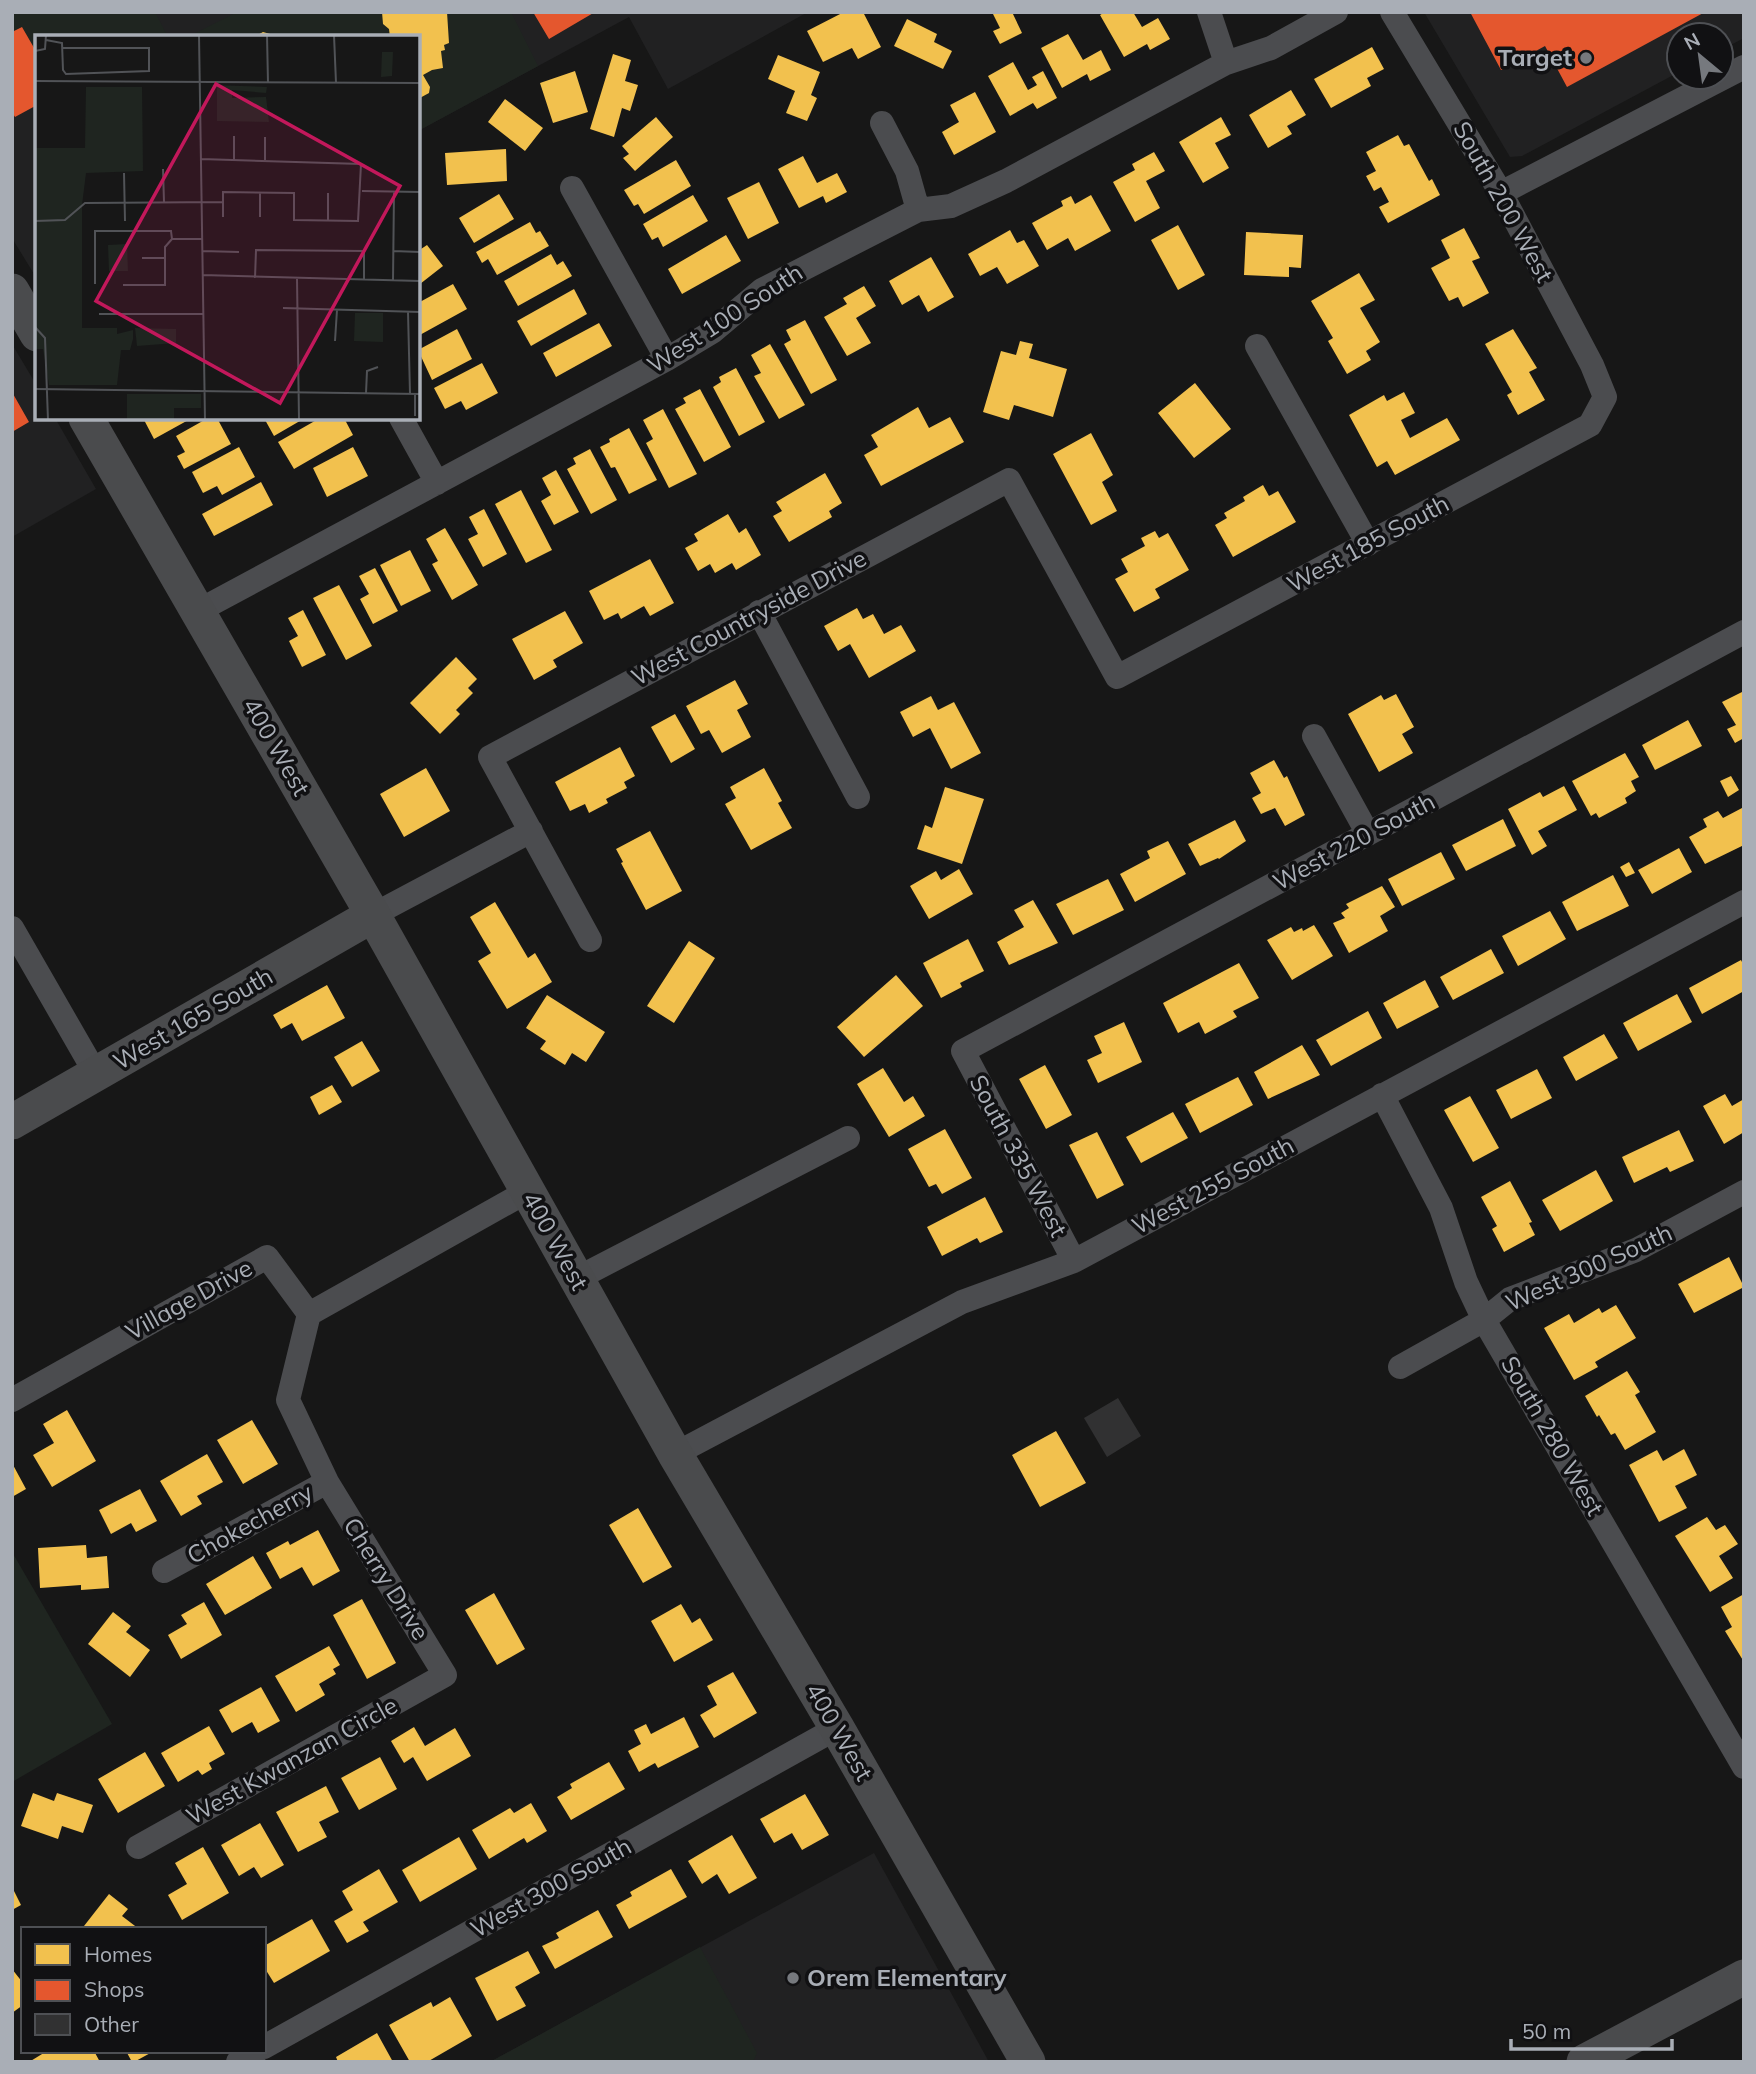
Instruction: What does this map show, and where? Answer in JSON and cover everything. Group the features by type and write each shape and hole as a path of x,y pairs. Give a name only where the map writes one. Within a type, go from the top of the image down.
{"main road":[{"path":"12,292 35,331"},
{"name":"400 West","path":"87,420 373,915 674,1454 837,1728 1028,2062"},
{"name":"West 165 South","path":"12,1122 373,915"},
{"path":"1584,2062 1744,1978"}],"street":[{"path":"1209,12 1226,63"},
{"name":"West 100 South","path":"198,611 667,359 712,332 762,290 918,210 951,206 1006,181 1226,63 1271,48 1336,12"},
{"name":"South 200 West","path":"1392,12 1502,193 1605,397"},
{"path":"1502,193 1740,76"},
{"path":"882,123 907,171 918,210"},
{"path":"572,188 667,359"},
{"path":"1257,346 1368,544"},
{"name":"West 185 South","path":"1117,677 1590,425 1605,397"},
{"path":"402,420 437,483"},
{"name":"West Countryside Drive","path":"531,831 490,757 1009,480 1117,677"},
{"path":"759,612 858,797"},
{"name":"West 220 South","path":"963,1051 1744,632"},
{"path":"1314,736 1368,834"},
{"path":"373,915 531,831 590,940"},
{"name":"West 255 South","path":"674,1454 962,1302 1074,1261 1744,902"},
{"path":"12,928 96,1074"},
{"name":"South 335 West","path":"963,1051 1074,1261"},
{"name":"South 280 West","path":"1382,1095 1441,1208 1466,1282 1485,1320 1744,1767"},
{"path":"576,1279 848,1138"},
{"path":"309,1314 528,1191"},
{"name":"West 300 South","path":"1400,1367 1485,1320 1510,1299 1636,1250 1744,1192"},
{"name":"Village Drive","path":"12,1399 267,1256 309,1314"},
{"name":"Chokecherry","path":"164,1572 327,1482 288,1400 309,1314"},
{"name":"Cherry Drive","path":"327,1482 446,1675"},
{"name":"West Kwanzan Circle","path":"138,1847 446,1675"},
{"name":"West 300 South","path":"266,2046 837,1728"},
{"path":"238,2062 254,2053"}],"shaded area":[{"path":"12,12 808,12 668,89 629,17 420,130 420,35 35,35 35,276 12,238"},
{"path":"12,12 155,12 167,35 35,35 35,51 12,32"},
{"path":"237,12 511,12 538,66 420,130 420,35 192,35"},
{"path":"1424,12 1744,12 1744,38 1735,43 1735,21 1665,21 1665,79 1522,156 1510,157"},
{"path":"12,344 35,383 35,420 56,420 96,489 12,537"},
{"path":"12,1552 112,1724 12,1782"},
{"name":"Orem Elementary","path":"874,1853 989,2062 490,2062"},
{"path":"700,1947 757,2053 753,2062 490,2062"}],"building: Homes":[{"path":"382,12 447,12 449,43 444,45 445,50 441,51 443,68 423,75 430,87 429,93 420,98 420,35 390,35 389,29 383,24"},
{"path":"844,12 863,12 881,47 858,59 852,48 823,62 807,31"},
{"path":"992,12 1012,12 1022,33 1000,44 993,31 1000,28"},
{"path":"1105,12 1133,12 1142,27 1158,18 1170,39 1150,50 1147,44 1124,57 1100,15"},
{"path":"907,19 937,34 934,42 952,51 943,69 894,46"},
{"path":"1068,34 1083,60 1101,50 1111,70 1090,81 1087,74 1062,88 1041,48"},
{"path":"1372,47 1384,69 1367,78 1371,86 1331,108 1314,79"},
{"path":"613,54 631,60 625,81 638,85 630,111 622,108 614,137 590,129"},
{"path":"778,55 820,72 811,95 817,98 807,121 786,113 795,91 768,79"},
{"path":"1013,62 1028,90 1037,85 1032,77 1043,71 1057,98 1037,109 1033,103 1010,116 988,76"},
{"path":"575,71 588,112 553,123 540,83"},
{"path":"1291,90 1306,115 1287,126 1292,134 1268,148 1249,115"},
{"path":"975,92 996,132 954,155 942,132 959,122 950,105"},
{"path":"505,99 543,128 525,151 488,122"},
{"path":"656,117 673,137 635,171 623,158 629,154 622,146"},
{"path":"1221,117 1231,135 1215,143 1229,168 1203,183 1179,142"},
{"path":"1398,135 1404,146 1409,144 1429,181 1432,179 1440,195 1388,223 1379,207 1389,202 1381,187 1374,191 1366,176 1376,171 1366,152"},
{"path":"506,149 507,181 447,185 445,153"},
{"path":"1154,152 1165,171 1146,181 1160,208 1135,222 1113,182 1135,170 1132,164"},
{"path":"803,156 817,183 837,173 847,192 826,203 823,196 799,208 778,169"},
{"path":"676,160 691,186 644,214 638,204 634,206 624,190"},
{"path":"759,182 779,223 748,239 727,198"},
{"path":"499,194 514,219 474,243 459,218"},
{"path":"693,195 708,221 663,247 658,237 652,240 643,224"},
{"path":"1091,195 1111,231 1075,251 1068,238 1047,250 1032,223 1063,206 1061,201 1071,196 1075,204"},
{"path":"530,222 536,233 540,231 549,246 497,275 488,259 482,263 476,252"},
{"path":"1178,225 1205,275 1178,290 1151,240"},
{"path":"1464,228 1480,258 1472,261 1489,293 1463,307 1458,297 1449,301 1431,268 1450,258 1441,240"},
{"path":"1010,230 1017,243 1024,240 1039,266 1007,284 997,267 980,276 968,254"},
{"path":"1246,232 1303,235 1301,268 1289,267 1289,277 1244,275"},
{"path":"726,235 741,261 682,294 668,269"},
{"path":"427,245 443,266 420,284 420,250"},
{"path":"551,254 557,265 563,261 572,276 518,306 504,281"},
{"path":"931,257 954,297 928,312 919,295 902,305 889,281"},
{"path":"1359,273 1375,300 1360,308 1380,342 1366,351 1371,360 1347,374 1328,341 1333,338 1311,301"},
{"path":"453,284 467,309 420,335 420,302"},
{"path":"864,286 876,306 856,318 871,343 847,356 824,317 847,304 843,298"},
{"path":"574,289 587,314 531,346 517,321"},
{"path":"805,320 837,380 811,394 784,344 791,340 786,330"},
{"path":"599,323 612,346 556,377 543,353"},
{"path":"457,329 472,359 432,380 420,349"},
{"path":"1513,329 1537,368 1529,372 1545,400 1518,415 1507,395 1512,392 1485,344"},
{"path":"1020,341 1033,344 1029,358 1067,369 1053,417 1014,405 1009,420 983,412 1001,351 1016,355"},
{"path":"770,344 805,405 779,419 754,376 761,373 751,355"},
{"path":"482,363 498,393 466,410 461,401 445,409 434,388"},
{"path":"736,368 765,422 739,436 713,387 721,382 719,377"},
{"path":"1195,383 1231,429 1194,458 1158,413"},
{"path":"700,389 731,447 704,462 675,409 686,403 683,398"},
{"path":"1404,392 1415,413 1401,420 1410,438 1447,418 1460,440 1395,475 1387,461 1377,467 1349,415 1384,395 1387,401"},
{"path":"918,407 929,428 950,417 964,442 881,486 864,455 878,447 871,435"},
{"path":"663,409 697,474 669,488 646,443 653,439 643,420"},
{"path":"144,420 188,420 154,439"},
{"path":"204,420 218,420 231,444 184,469 177,456 185,452 176,436"},
{"path":"265,420 302,420 274,436"},
{"path":"316,420 345,420 353,435 294,469 278,442"},
{"path":"629,428 657,480 629,494 615,467 611,468 600,447"},
{"path":"1091,433 1113,475 1102,482 1117,511 1091,525 1053,454"},
{"path":"239,447 255,477 222,495 217,486 203,493 192,472"},
{"path":"353,447 368,476 327,497 313,468"},
{"path":"590,449 617,500 591,514 567,469 576,464 573,458"},
{"path":"556,470 579,512 554,525 541,501 551,495 542,478"},
{"path":"825,473 842,503 829,511 832,517 789,542 773,516 782,511 776,502"},
{"path":"261,482 273,505 214,536 202,514"},
{"path":"1263,485 1269,496 1278,491 1296,522 1233,557 1215,525 1227,518 1224,513 1245,501 1243,497"},
{"path":"521,490 552,550 526,563 495,504"},
{"path":"484,509 507,554 483,567 468,539 478,534 469,517"},
{"path":"728,514 739,533 746,528 761,555 736,570 732,563 715,573 710,564 698,571 685,548 698,541 694,534"},
{"path":"445,528 478,585 452,600 432,564 438,561 426,539"},
{"path":"1155,531 1159,538 1168,533 1189,570 1155,589 1160,598 1134,612 1115,579 1128,572 1121,559 1145,546 1141,538"},
{"path":"410,550 431,591 401,606 380,565"},
{"path":"650,559 674,603 650,616 644,606 621,619 618,613 604,620 589,591"},
{"path":"375,568 398,611 373,624 360,599 369,594 359,576"},
{"path":"339,585 372,646 346,660 313,598"},
{"path":"857,608 863,619 873,614 884,634 901,625 916,651 869,678 850,644 838,651 824,626"},
{"path":"303,610 326,655 302,667 289,641 298,636 288,618"},
{"path":"565,611 583,643 553,660 557,667 534,680 512,639"},
{"path":"456,657 477,679 468,688 473,693 456,710 460,714 440,734 410,703"},
{"path":"735,680 748,704 737,710 751,737 722,753 709,730 701,734 686,706"},
{"path":"1744,691 1744,738 1735,743 1727,729 1736,725 1722,702"},
{"path":"1396,694 1414,727 1402,734 1413,753 1379,772 1348,714 1381,695 1384,700"},
{"path":"931,696 938,710 954,702 981,753 951,769 930,728 913,737 900,712"},
{"path":"675,714 695,749 671,763 651,727"},
{"path":"1688,720 1702,746 1655,770 1642,745"},
{"path":"620,747 635,776 624,782 627,788 606,799 608,803 589,813 585,804 570,811 555,782"},
{"path":"1625,753 1639,777 1631,781 1636,791 1625,798 1627,803 1599,818 1596,813 1591,816 1572,781"},
{"path":"1274,760 1284,778 1287,776 1305,815 1285,826 1275,808 1261,814 1252,798 1261,793 1250,773"},
{"path":"426,768 450,811 404,837 380,794"},
{"path":"764,768 782,801 778,803 792,828 751,850 725,804 736,798 730,787"},
{"path":"1731,776 1739,790 1728,797 1720,781"},
{"path":"1564,786 1577,810 1538,831 1547,846 1532,855 1508,809 1540,792 1543,797"},
{"path":"945,787 984,799 962,864 917,849 925,825 932,828"},
{"path":"1742,808 1744,845 1705,864 1689,837 1707,827 1703,819 1718,811 1723,818"},
{"path":"1503,819 1516,846 1466,871 1452,845"},
{"path":"1235,820 1246,841 1219,859 1200,866 1188,844"},
{"path":"650,831 682,891 646,910 616,849"},
{"path":"1168,841 1186,874 1135,902 1120,874 1150,858 1147,851"},
{"path":"1679,848 1692,872 1652,894 1638,870"},
{"path":"1441,852 1455,879 1402,906 1388,879"},
{"path":"1629,862 1635,873 1626,877 1620,867"},
{"path":"959,869 973,894 929,919 910,886 936,871 941,880"},
{"path":"1613,875 1629,906 1577,931 1562,902"},
{"path":"1108,879 1124,910 1073,935 1056,904"},
{"path":"1382,886 1395,907 1380,916 1388,931 1349,953 1333,923 1345,918 1341,913 1349,908 1346,904"},
{"path":"1033,900 1058,943 1009,965 997,942 1024,927 1014,910"},
{"path":"495,902 528,958 535,953 552,982 507,1009 478,961 491,953 470,917"},
{"path":"1550,911 1566,939 1518,966 1502,936"},
{"path":"1314,925 1333,956 1292,980 1267,940 1291,927 1294,932"},
{"path":"968,939 984,971 960,983 962,987 941,998 923,963"},
{"path":"689,941 715,958 674,1023 647,1006"},
{"path":"1491,949 1504,973 1453,1000 1440,977"},
{"path":"1741,960 1744,966 1744,991 1702,1014 1689,988"},
{"path":"1239,963 1259,998 1233,1011 1237,1017 1205,1034 1199,1022 1178,1033 1163,1003"},
{"path":"896,975 923,1006 864,1057 837,1027"},
{"path":"1425,980 1439,1007 1397,1029 1383,1003"},
{"path":"327,985 345,1018 302,1041 292,1023 281,1029 273,1015"},
{"path":"1677,994 1692,1022 1638,1051 1623,1023"},
{"path":"547,995 605,1032 586,1062 572,1053 565,1065 540,1049 546,1041 526,1028"},
{"path":"1368,1011 1382,1038 1331,1066 1316,1040"},
{"path":"1124,1022 1142,1062 1098,1083 1087,1060 1102,1053 1094,1036"},
{"path":"1604,1034 1618,1058 1576,1081 1563,1057"},
{"path":"362,1041 380,1071 352,1087 334,1057"},
{"path":"1302,1045 1320,1075 1268,1099 1254,1072"},
{"path":"1045,1065 1072,1115 1046,1129 1019,1079"},
{"path":"883,1068 904,1102 913,1096 925,1116 889,1137 857,1084"},
{"path":"1537,1069 1552,1098 1511,1119 1496,1090"},
{"path":"1238,1077 1253,1105 1200,1133 1185,1104"},
{"path":"332,1085 342,1102 319,1115 310,1097"},
{"path":"1725,1094 1732,1106 1744,1099 1744,1132 1724,1144 1703,1106"},
{"path":"1470,1096 1499,1148 1473,1162 1444,1110"},
{"path":"1173,1112 1188,1138 1141,1163 1126,1137"},
{"path":"945,1129 972,1178 942,1194 936,1184 929,1187 908,1149"},
{"path":"1679,1130 1694,1161 1670,1172 1667,1167 1634,1183 1622,1157"},
{"path":"1097,1132 1124,1185 1097,1199 1069,1145"},
{"path":"1596,1170 1613,1201 1560,1231 1542,1200"},
{"path":"1510,1181 1532,1222 1529,1223 1535,1235 1504,1252 1492,1229 1497,1226 1481,1197"},
{"path":"985,1197 1003,1232 980,1243 977,1238 942,1256 927,1227"},
{"path":"1729,1257 1744,1287 1694,1313 1678,1284"},
{"path":"1616,1305 1636,1338 1595,1362 1598,1367 1574,1380 1544,1328 1569,1314 1574,1323 1599,1308 1602,1313"},
{"path":"1627,1371 1640,1392 1635,1395 1656,1432 1625,1450 1615,1433 1611,1435 1599,1415 1597,1417 1585,1396"},
{"path":"67,1410 96,1461 52,1487 33,1455 54,1443 43,1424"},
{"path":"252,1420 278,1464 243,1484 217,1440"},
{"path":"1056,1431 1086,1483 1040,1507 1012,1455"},
{"path":"1684,1449 1697,1475 1675,1486 1687,1508 1659,1522 1629,1465 1657,1450 1663,1461"},
{"path":"207,1454 223,1482 197,1496 202,1504 181,1516 160,1481"},
{"path":"12,1463 26,1489 12,1497"},
{"path":"140,1489 157,1521 136,1532 131,1523 111,1534 99,1510"},
{"path":"638,1508 672,1567 643,1583 609,1525"},
{"path":"1707,1517 1716,1530 1725,1525 1738,1544 1719,1556 1733,1578 1710,1592 1675,1536"},
{"path":"318,1530 340,1571 313,1586 302,1567 280,1579 266,1553 288,1541 290,1545"},
{"path":"86,1545 87,1558 107,1556 109,1588 81,1590 81,1585 40,1588 38,1548"},
{"path":"253,1556 272,1588 225,1615 206,1584"},
{"path":"494,1593 525,1649 497,1665 465,1610"},
{"path":"1744,1594 1744,1662 1725,1631 1732,1627 1721,1607"},
{"path":"362,1599 396,1663 367,1679 333,1615"},
{"path":"204,1602 222,1635 181,1659 168,1635 187,1624 181,1615"},
{"path":"681,1604 692,1623 700,1618 713,1640 674,1662 651,1621"},
{"path":"113,1612 131,1626 126,1632 150,1650 130,1677 88,1644"},
{"path":"329,1646 340,1665 333,1669 336,1674 319,1684 325,1695 296,1712 275,1676"},
{"path":"733,1672 757,1713 714,1738 700,1715 717,1705 707,1686"},
{"path":"261,1687 280,1721 258,1733 252,1722 232,1733 219,1710"},
{"path":"684,1717 699,1747 658,1768 655,1763 639,1772 628,1751 641,1744 634,1730 646,1724 651,1734"},
{"path":"209,1726 225,1754 209,1763 212,1769 202,1775 198,1770 178,1782 161,1753"},
{"path":"414,1727 425,1746 455,1728 471,1756 427,1781 413,1757 404,1763 391,1741"},
{"path":"145,1752 165,1786 118,1813 98,1779"},
{"path":"380,1757 397,1789 359,1810 341,1778"},
{"path":"609,1762 625,1789 571,1820 557,1797 572,1788 570,1784"},
{"path":"326,1786 339,1812 319,1822 327,1837 298,1852 276,1812"},
{"path":"33,1793 54,1801 57,1793 93,1805 83,1833 62,1826 58,1839 21,1826"},
{"path":"805,1794 829,1835 802,1850 792,1833 774,1843 760,1819"},
{"path":"531,1803 547,1831 527,1843 524,1838 489,1859 472,1830 510,1808 514,1813"},
{"path":"260,1823 284,1865 261,1878 254,1867 239,1876 221,1845"},
{"path":"732,1835 757,1878 729,1894 717,1874 702,1884 688,1861"},
{"path":"459,1837 477,1869 420,1902 402,1870"},
{"path":"203,1847 229,1893 182,1920 168,1895 187,1884 175,1863"},
{"path":"379,1869 398,1902 363,1922 369,1931 347,1943 334,1921 353,1910 342,1891"},
{"path":"671,1869 687,1897 629,1929 616,1905 632,1896 630,1892"},
{"path":"12,1887 21,1905 12,1910"},
{"path":"109,1894 128,1909 122,1916 136,1927 85,1927"},
{"path":"598,1910 613,1937 555,1969 542,1946 559,1938 556,1933"},
{"path":"312,1919 330,1951 274,1983 266,1970 266,1945"},
{"path":"528,1951 540,1973 515,1987 526,2006 497,2021 475,1978"},
{"path":"12,1969 21,1980 21,2006 12,2013"},
{"path":"450,1997 472,2036 427,2062 410,2062 389,2025 431,2002 433,2007"},
{"path":"377,2033 393,2062 338,2062 336,2057"},
{"path":"44,2053 95,2053 100,2062 29,2062"},
{"path":"127,2053 150,2053 134,2062"}],"building: Shops":[{"path":"533,12 595,12 549,39"},
{"name":"Target","path":"1470,12 1705,12 1688,21 1665,21 1665,34 1567,87 1545,46 1501,70"},
{"path":"22,27 35,50 35,106 15,117 12,112 12,32"},
{"path":"12,392 29,422 12,432"}],"building: Other":[{"path":"1118,1398 1141,1436 1107,1457 1084,1418"}],"place":[{"name":"Target","path":"1586,58"},
{"name":"Orem Elementary","path":"793,1978"}]}
